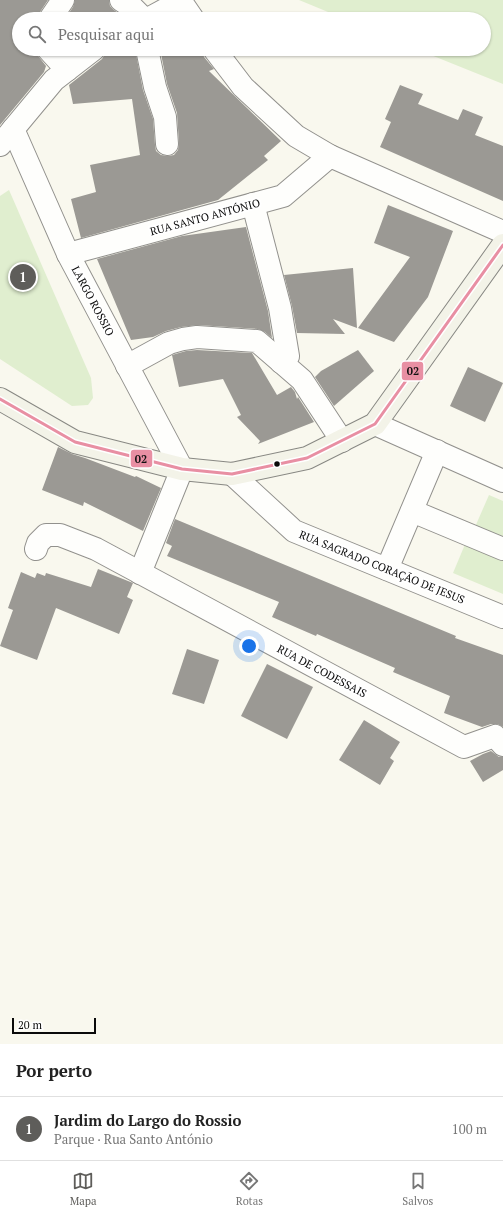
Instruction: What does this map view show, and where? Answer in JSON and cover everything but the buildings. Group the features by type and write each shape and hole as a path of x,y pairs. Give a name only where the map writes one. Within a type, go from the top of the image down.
{"street":[{"path":"55,12 63,0"},
{"path":"121,0 137,12"},
{"path":"160,12 180,1 188,12"},
{"path":"54,56 67,70"},
{"path":"7,137 54,80 85,56"},
{"path":"149,56 155,86 165,117 168,144"},
{"path":"219,56 243,88 296,136 330,156 503,232"},
{"name":"LARGO ROSSIO","path":"7,137 182,469"},
{"name":"RUA SANTO ANTÓNIO","path":"68,254 283,196 330,156"},
{"path":"253,204 280,308 288,356 281,362"},
{"path":"0,399 75,442 182,469 232,474 307,458 375,424 503,245"},
{"path":"127,366 169,343 183,339 197,337 257,341 302,380 342,440"},
{"path":"375,424 503,481"},
{"path":"387,569 437,451"},
{"path":"140,573 182,469"},
{"name":"RUA SAGRADO CORAÇÃO DE JESUS","path":"232,474 294,531 503,617"},
{"path":"412,511 503,549"},
{"name":"RUA DE CODESSAIS","path":"36,549 38,543 46,536 60,535 96,549 464,747 495,736 503,745"}],"green space":[{"path":"299,0 503,0 503,84 433,56 491,56 491,12 328,12"},
{"path":"9,190 91,378 93,398 88,405 72,406 0,359 0,196"},
{"path":"489,495 503,501 503,539 475,527"},
{"path":"466,542 503,558 503,594 453,573"}],"transit line":[{"name":"02","path":"0,399 75,442 182,469 232,474 307,458 375,424 503,245"}],"place":[{"name":"Jardim do Largo do Rossio","path":"23,277"}]}
